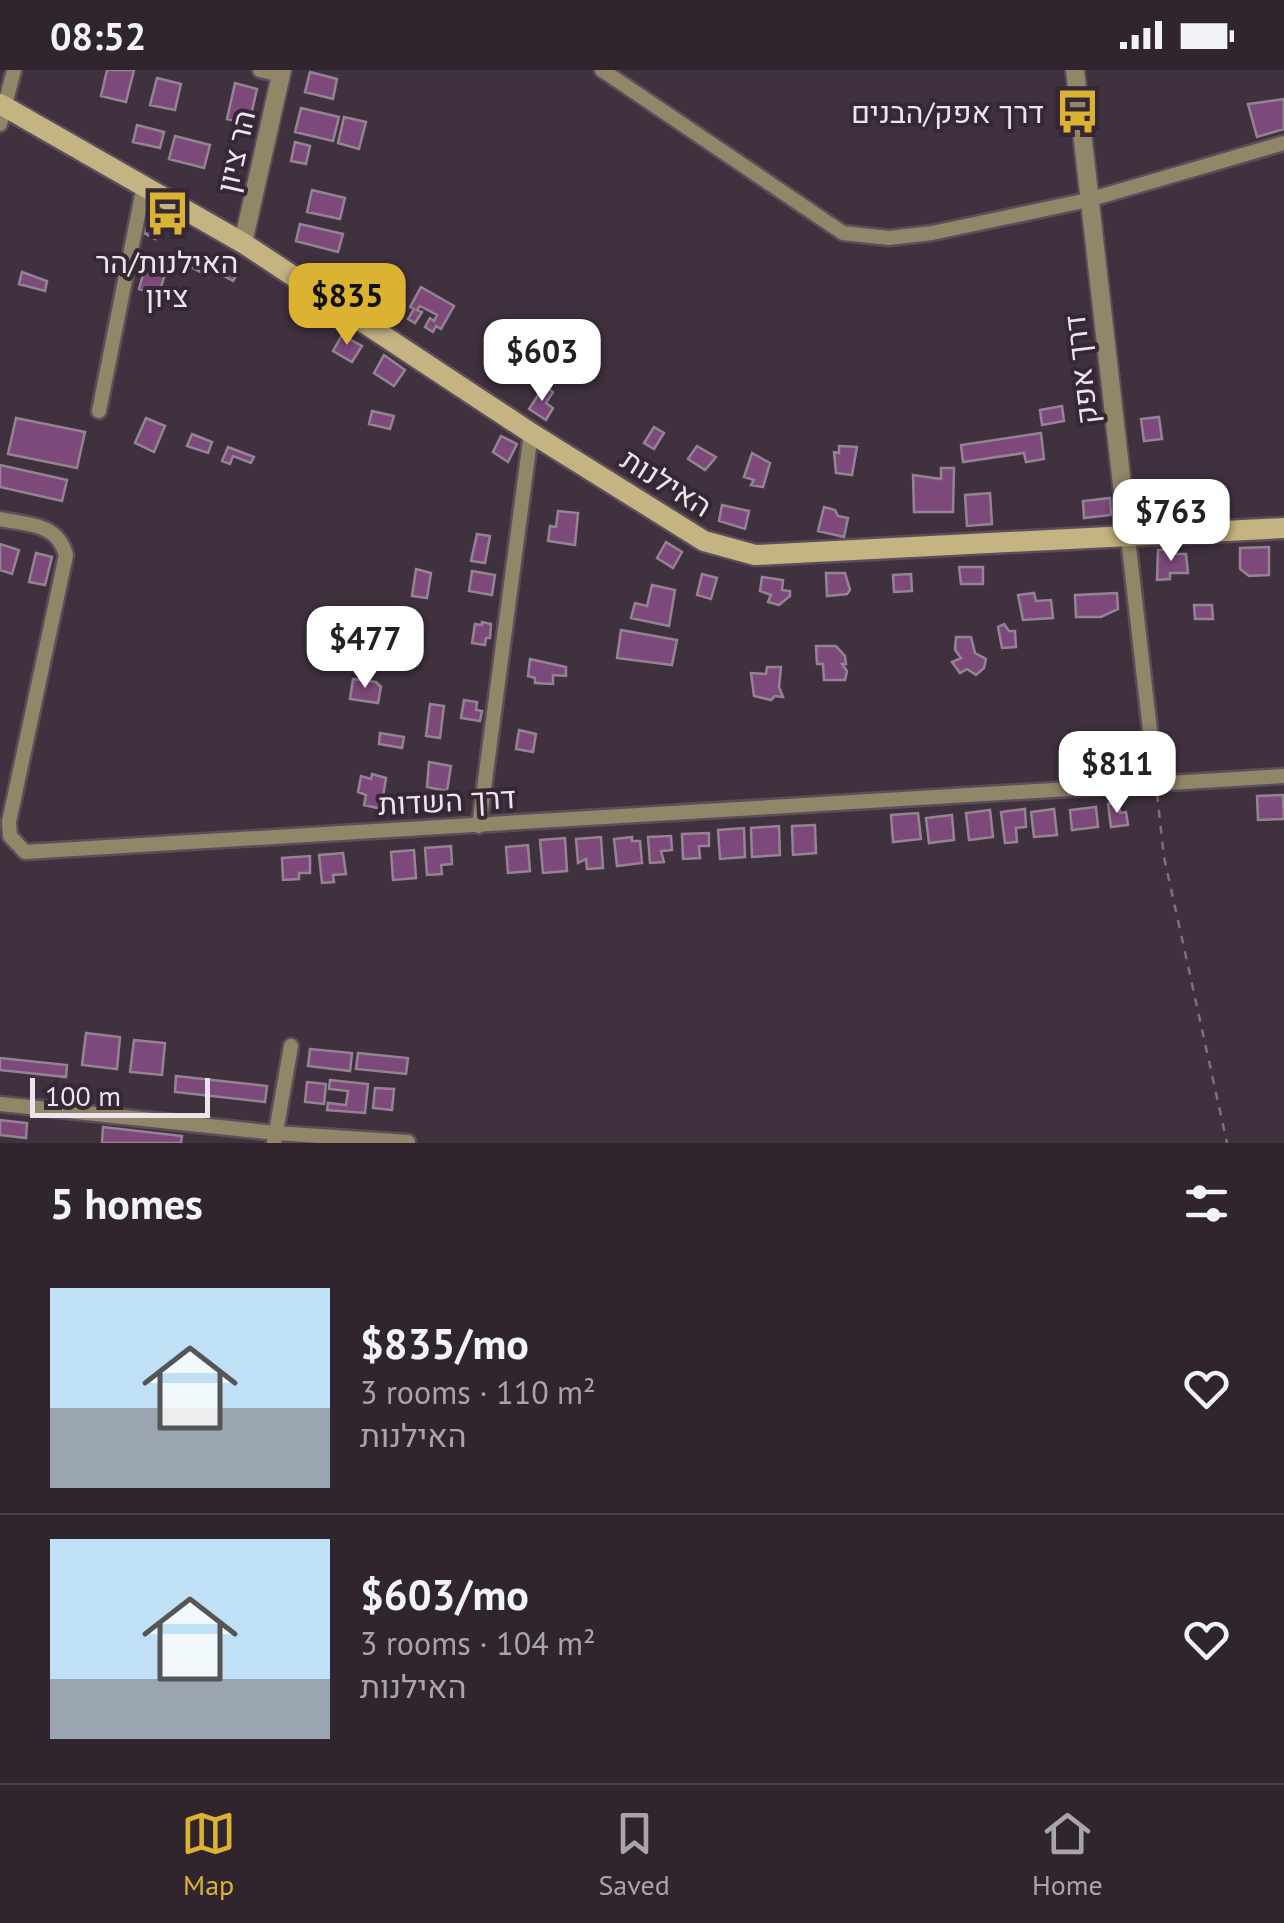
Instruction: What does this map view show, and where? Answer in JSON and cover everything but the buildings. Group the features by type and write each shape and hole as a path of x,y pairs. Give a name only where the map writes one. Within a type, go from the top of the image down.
{"main road":[{"name":"האילנות","path":"2,112 144,185 243,243 531,433 704,540 755,555 1284,528"}],"street":[{"path":"2,112 14,70"},
{"path":"260,70 281,72"},
{"path":"602,70 843,233 890,238 932,233 1088,200 1284,143"},
{"name":"דרך אפק","path":"1074,70 1156,783"},
{"name":"הר ציון","path":"243,243 281,72"},
{"path":"100,411 144,185"},
{"path":"479,826 531,433"},
{"name":"דרך השדות","path":"0,519 52,530 62,540 66,555 9,822 10,836 25,852 1284,776"},
{"path":"275,1138 291,1046"},
{"path":"0,1104 275,1138 408,1142"}],"path":[{"path":"1156,783 1164,856 1227,1143"}],"place":[{"name":"דרך אפק/הבנים","path":"1077,111"},
{"name":"האילנות/הר ציון","path":"167,214"}]}
